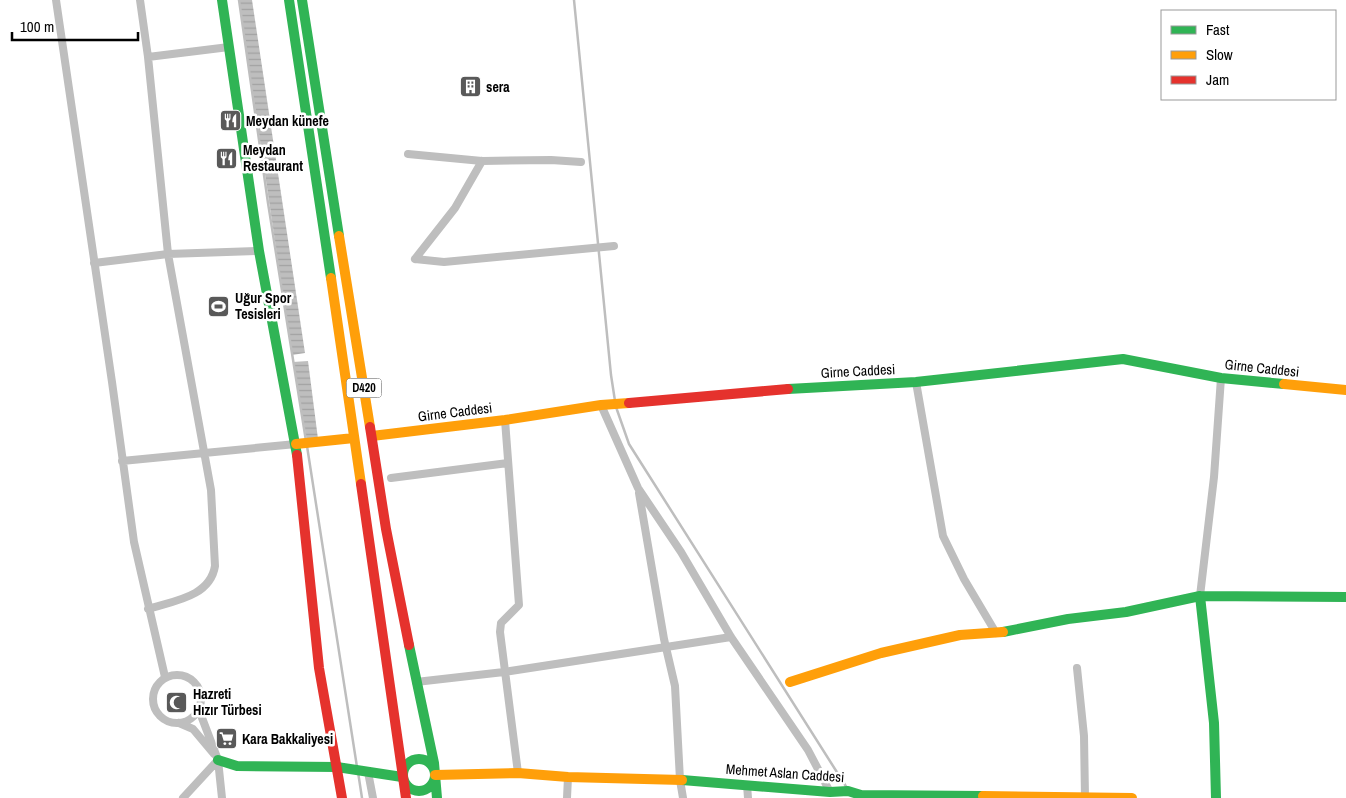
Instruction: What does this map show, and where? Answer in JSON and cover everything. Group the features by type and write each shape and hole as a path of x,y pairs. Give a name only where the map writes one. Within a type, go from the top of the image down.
{"street":[{"path":"56,0 134,542 165,677"},
{"path":"140,0 148,58 168,254 211,490 215,566 214,574 208,584 197,593 148,609"},
{"path":"222,0 258,251 296,444 319,668 342,798"},
{"name":"D420","path":"289,0 338,322 406,798"},
{"name":"D420","path":"302,0 386,529 435,775 437,798"},
{"path":"148,58 229,47"},
{"path":"408,154 482,161 551,160 580,162"},
{"path":"482,161 455,208 415,259 444,262 614,246"},
{"path":"94,263 168,254 258,251"},
{"name":"Girne Caddesi","path":"372,436 505,420 601,405 772,390 916,382 1123,359 1221,378 1346,390"},
{"path":"1216,798 1217,779 1214,735 1200,596 1214,476 1221,378"},
{"path":"916,382 943,536 964,579 996,633"},
{"path":"601,405 638,488 681,552 730,637 808,750 831,795"},
{"path":"505,420 519,606 500,625 504,672 518,773"},
{"path":"122,461 354,438"},
{"path":"391,478 508,462"},
{"path":"638,488 666,648 676,686 680,780 683,798"},
{"path":"790,682 882,653 960,635 996,633 1058,621 1126,612 1200,596 1346,597"},
{"path":"416,682 504,672 730,637"},
{"path":"1077,668 1084,736 1086,797"},
{"path":"179,723 194,717 199,710 201,695 199,688 188,677 173,674 165,677 154,689 152,698 157,713 163,719 193,729 218,760 238,766 337,767 402,777"},
{"path":"199,710 218,760 222,798"},
{"path":"418,759 432,765 435,775 432,785 420,792 406,786 402,777 404,767 412,760 418,759"},
{"path":"183,798 218,760"},
{"path":"368,772 374,798"},
{"name":"Mehmet Aslan Caddesi","path":"435,775 518,773 568,777 680,780 747,784 792,793 831,795 1132,798"},
{"path":"568,777 568,798"},
{"path":"747,784 748,798"}],"shaded area":[{"path":"239,0 252,0 305,353 292,355"},
{"path":"308,361 318,439 307,441 293,362"}],"waterway":[{"path":"239,0 268,203 306,441"},
{"path":"574,0 615,401"},
{"path":"616,407 629,444 847,788"},
{"path":"307,446 357,767"},
{"path":"358,772 362,798"}],"traffic: fast":[{"path":"222,0 259,251 297,455"},
{"path":"289,0 331,278"},
{"path":"302,0 339,236"},
{"path":"788,389 916,382 1123,359 1221,378 1284,384"},
{"path":"1200,596 1214,723 1216,798"},
{"path":"1003,632 1068,619 1126,612 1200,596 1346,597"},
{"path":"409,645 434,763 437,798"},
{"path":"419,759 431,763 435,775 431,787 419,791 407,787 403,775 407,763 419,759"},
{"path":"218,760 237,766 337,767 402,777"},
{"path":"682,780 830,792 848,791 861,795 983,796"}],"traffic: slow":[{"path":"339,236 370,427"},
{"path":"331,278 361,484"},
{"path":"1284,384 1346,390"},
{"path":"372,436 505,420 601,405 629,403"},
{"path":"296,444 354,438"},
{"path":"790,682 881,653 960,635 1003,632"},
{"path":"435,775 518,773 568,777 682,780"},
{"path":"983,796 1132,798"}],"traffic: jam":[{"path":"629,403 788,389"},
{"path":"370,427 386,529 409,645"},
{"path":"297,455 319,668 342,798"},
{"path":"361,484 406,798"}],"place":[{"name":"sera","path":"470,87"},
{"name":"Meydan künefe","path":"230,121"},
{"name":"Meydan Restaurant","path":"227,158"},
{"name":"Uğur Spor Tesisleri","path":"219,306"},
{"name":"Hazreti Hızır Türbesi","path":"177,702"},
{"name":"Kara Bakkaliyesi","path":"226,739"}]}
